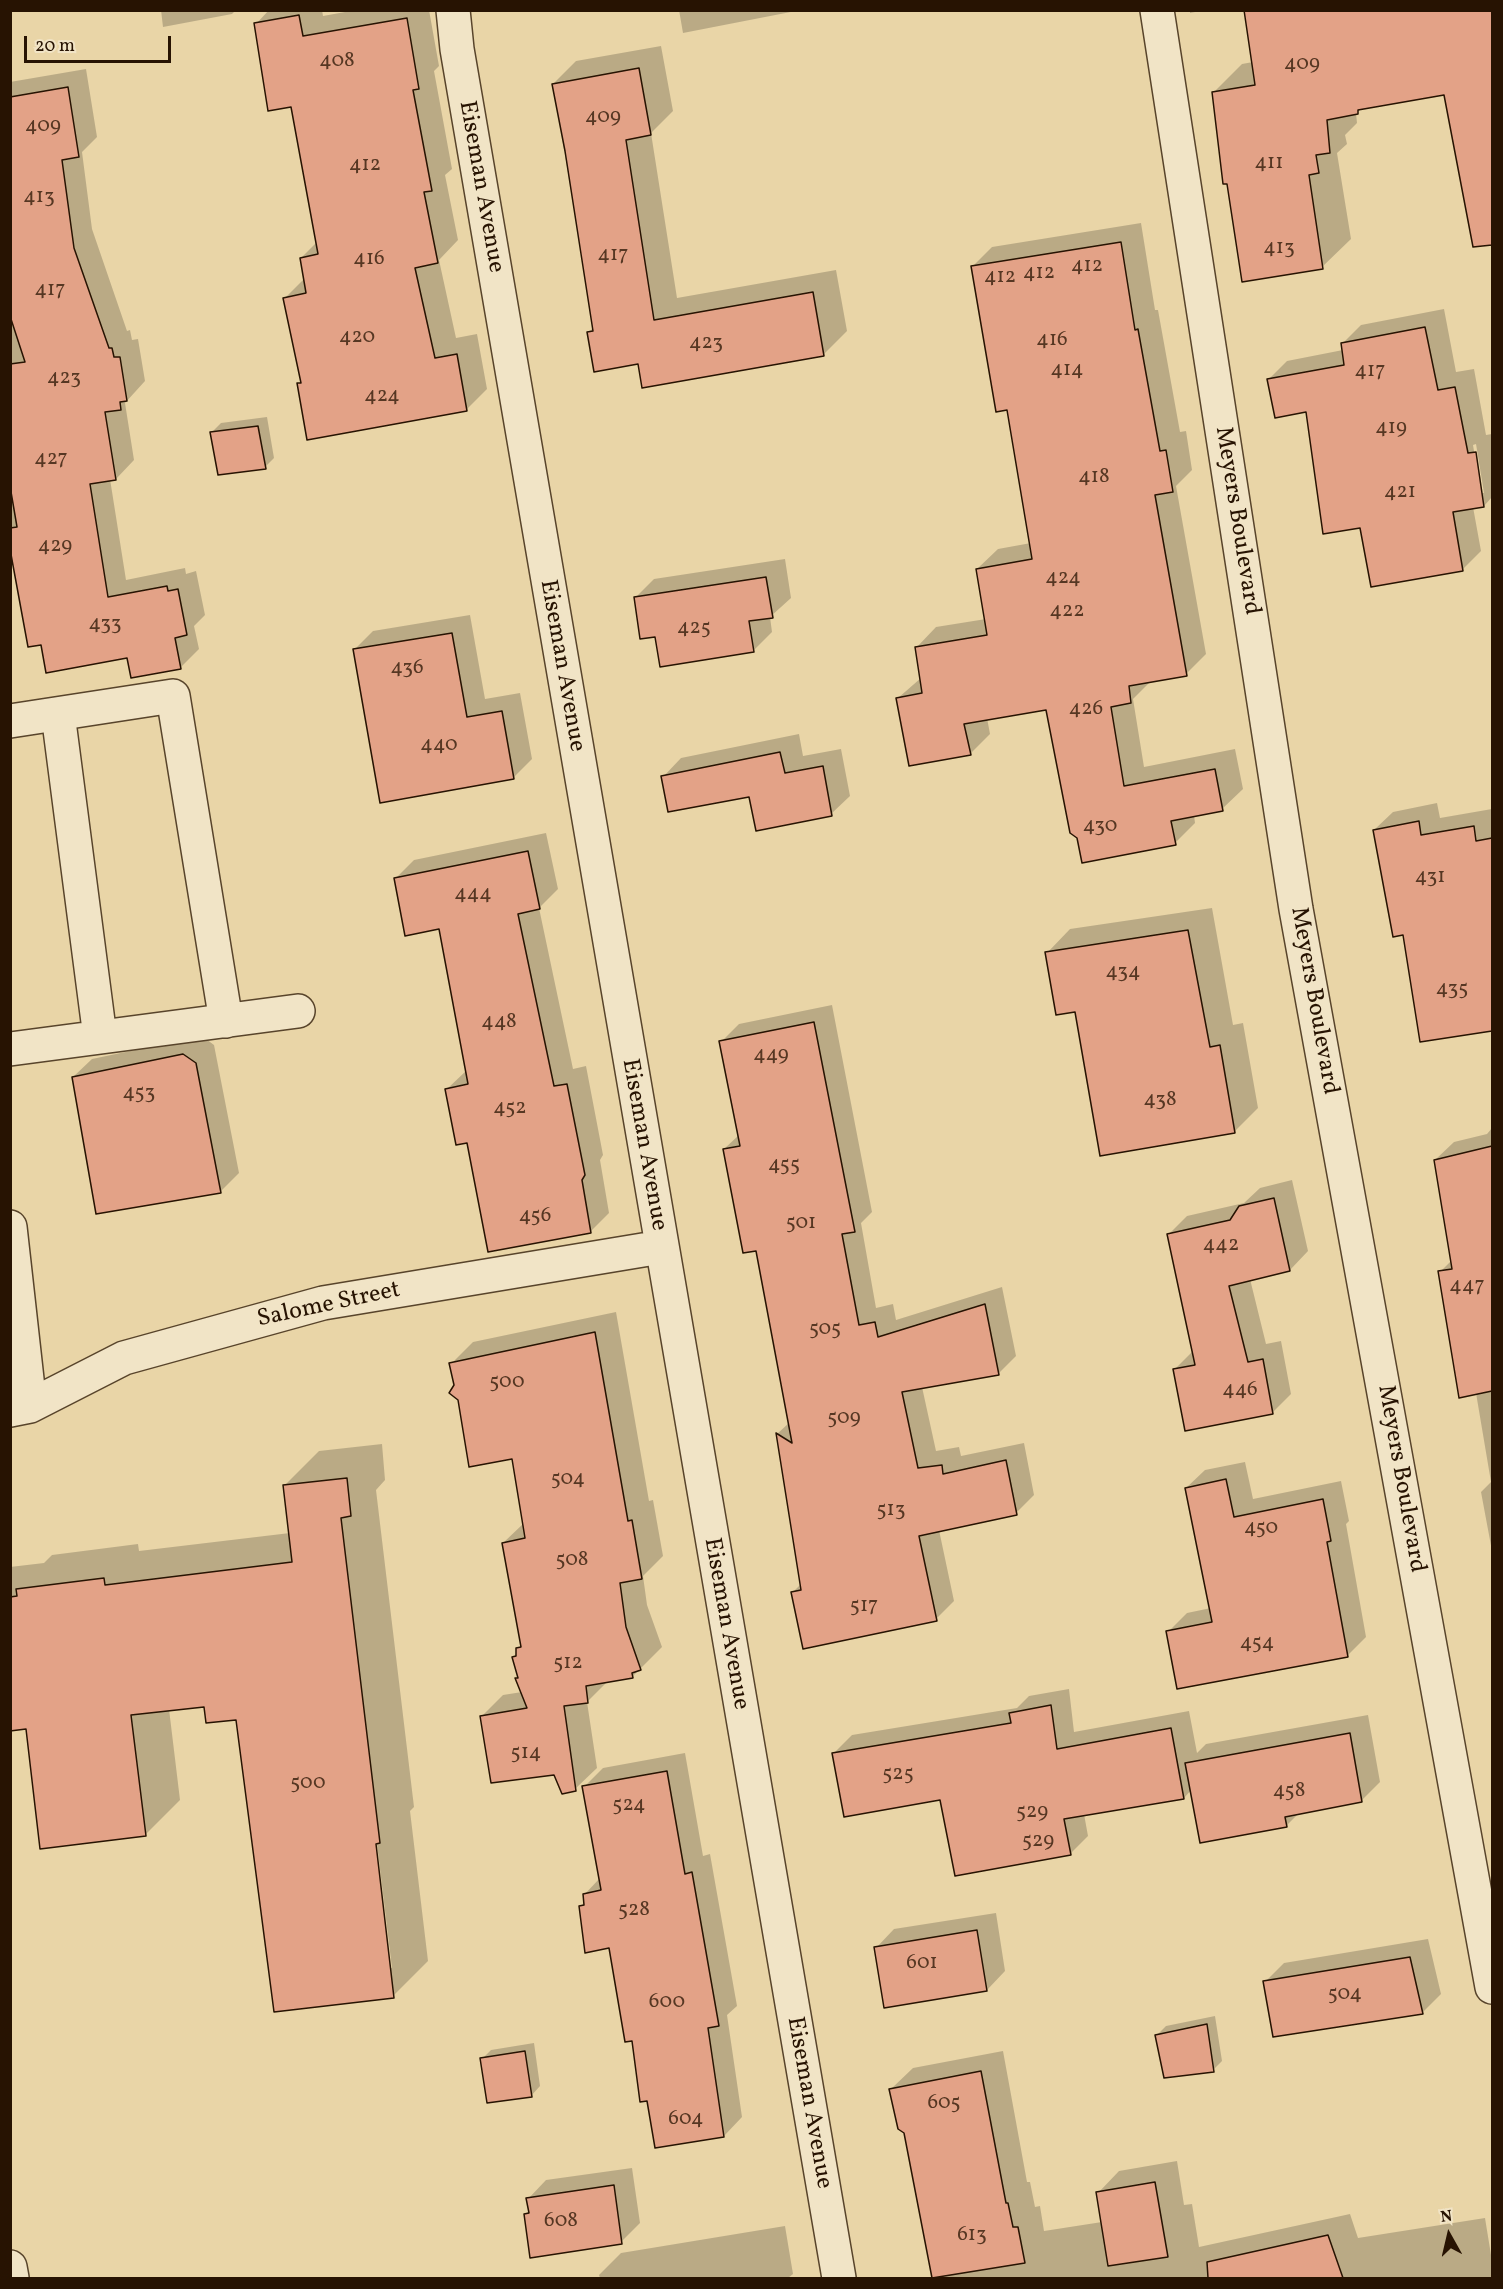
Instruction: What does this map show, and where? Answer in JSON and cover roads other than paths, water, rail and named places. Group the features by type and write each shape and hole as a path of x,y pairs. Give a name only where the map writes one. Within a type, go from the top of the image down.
{"street":[{"name":"Eiseman Avenue","path":"453,10 520,428 838,2278"},
{"name":"Meyers Boulevard","path":"1157,10 1296,909 1492,1988"},
{"path":"10,721 173,696 226,1021"},
{"path":"58,714 100,1037"},
{"path":"10,1049 298,1011"},
{"path":"10,1227 20,1408"},
{"name":"Salome Street","path":"20,1408 124,1358 323,1302 661,1247"},
{"path":"10,2267 12,2278"}]}
